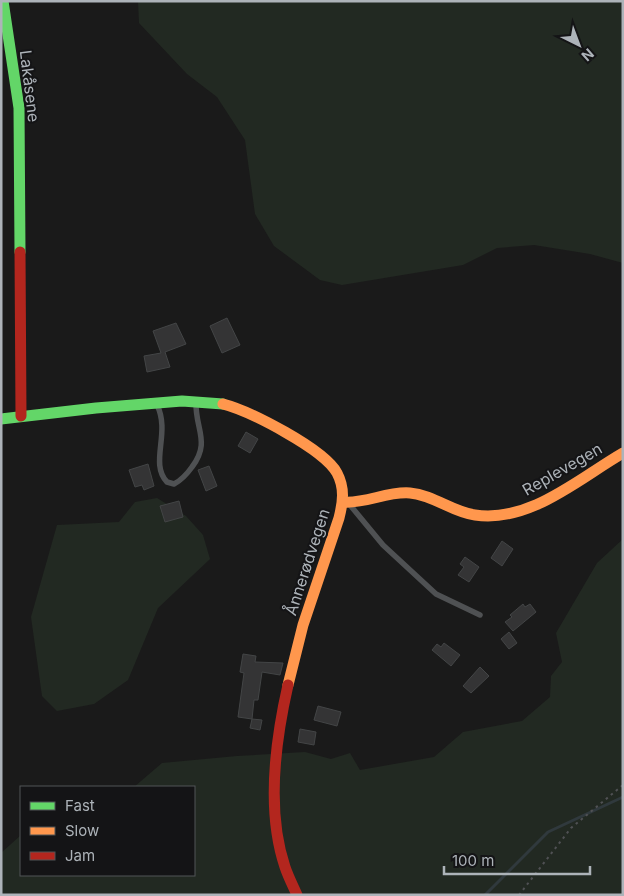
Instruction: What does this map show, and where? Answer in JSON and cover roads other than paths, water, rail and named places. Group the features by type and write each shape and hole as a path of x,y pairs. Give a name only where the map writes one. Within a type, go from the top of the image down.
{"main road":[{"name":"Lakåsene","path":"3,1 19,108 22,416"},
{"name":"Ånnerødvegen","path":"1,419 196,400 229,405 321,453 335,467 340,477 346,503 303,625 285,703 278,750 276,798 279,844 285,872 297,895"},
{"name":"Replevegen","path":"346,503 390,493 410,492 427,496 476,516 504,516 540,503 623,453"}],"lane":[{"path":"155,403 164,426 160,455 161,473 167,482 174,484 186,474 202,449 196,400"},
{"path":"346,503 383,545 436,594 480,616"}],"waterway":[{"path":"485,895 548,832 623,797"}]}
